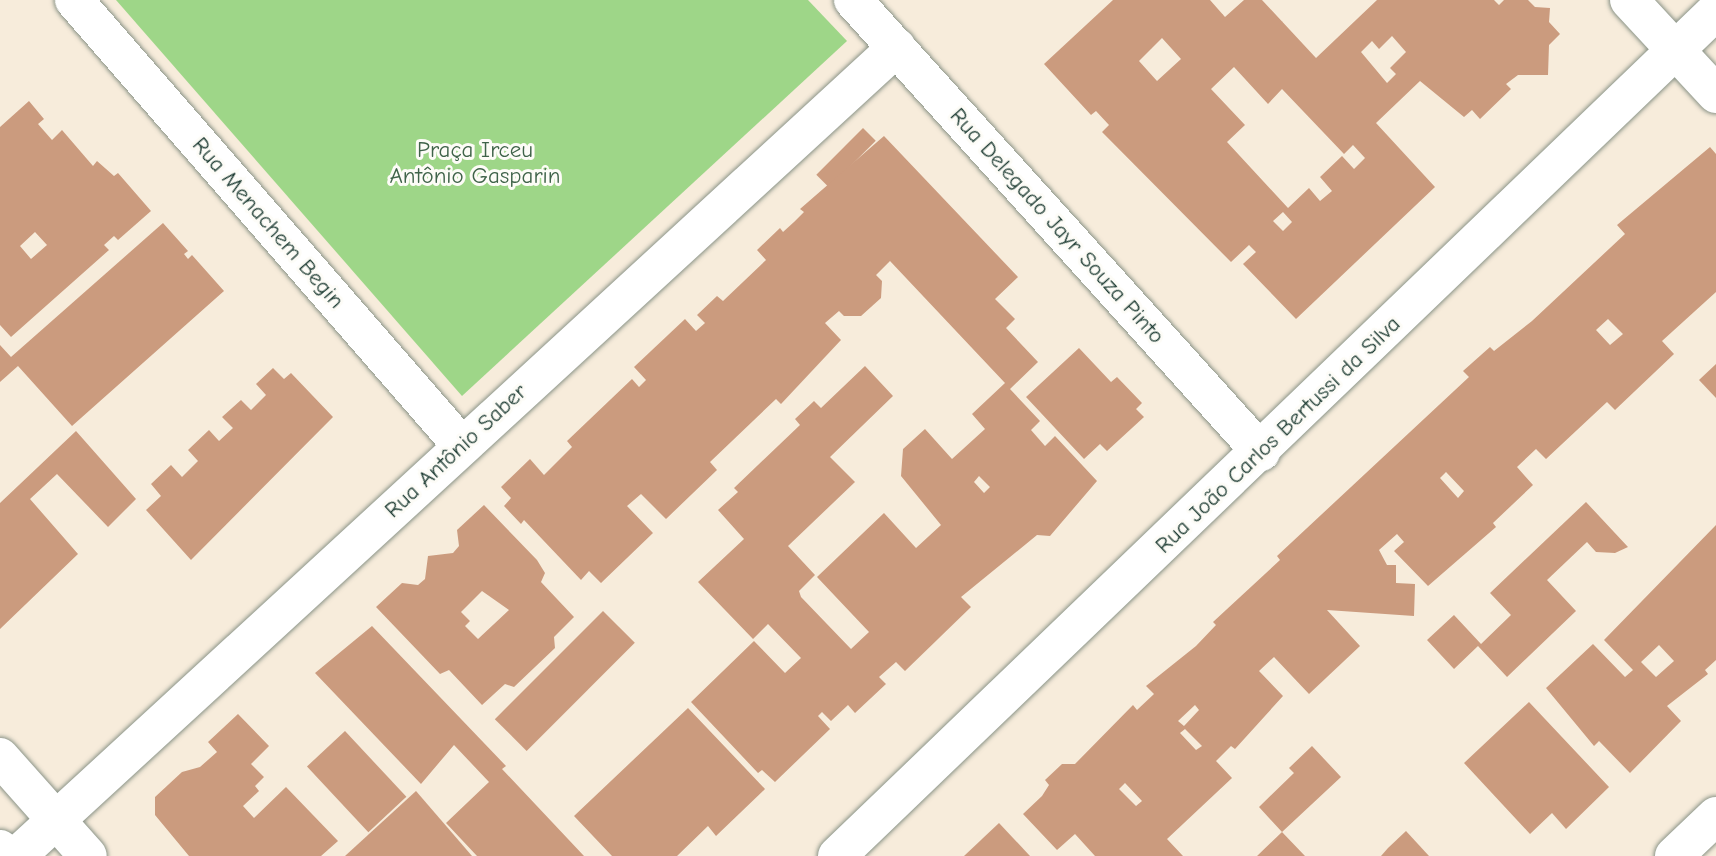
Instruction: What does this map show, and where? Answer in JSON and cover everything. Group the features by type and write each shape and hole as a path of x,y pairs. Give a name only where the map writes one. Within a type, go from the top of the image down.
{"street":[{"name":"Rua Menachem Begin","path":"74,0 462,446"},
{"name":"Rua Delegado Jayr Souza Pinto","path":"853,0 1261,452"},
{"path":"1629,0 1716,94"},
{"name":"Rua João Carlos Bertussi da Silva","path":"837,856 1261,452 1716,11"},
{"name":"Rua Antônio Saber","path":"17,856 897,47"},
{"path":"0,757 88,856"},
{"path":"1674,856 1716,816"},
{"path":"0,849 6,856"}],"green space":[{"name":"Praça Irceu Antônio Gasparin","path":"116,0 808,0 847,41 462,396"}],"building":[{"path":"1113,0 1210,0 1225,17 1244,0 1262,0 1316,58 1377,0 1494,0 1499,5 1504,0 1528,0 1535,7 1550,8 1549,22 1560,34 1549,45 1548,75 1518,75 1506,84 1511,89 1480,119 1472,110 1464,117 1420,81 1376,123 1435,187 1296,319 1243,264 1256,252 1249,245 1231,262 1102,132 1109,125 1096,111 1091,115 1044,64","holes":["1392,36 1406,52 1390,68 1396,74 1387,83 1361,52 1372,41 1379,49","1162,38 1181,59 1157,81 1139,61","1234,67 1268,104 1282,89 1344,154 1353,145 1365,158 1354,169 1342,156 1320,177 1332,191 1320,201 1309,188 1288,208 1227,142 1245,125 1211,89","1283,212 1292,222 1283,231 1273,221"]},
{"path":"29,101 44,119 38,124 52,140 62,130 93,166 97,161 114,176 118,173 151,211 118,240 114,236 104,245 109,250 11,337 0,325 0,127","holes":["35,232 47,245 31,259 20,246"]},
{"path":"863,128 876,141 829,187 816,175"},
{"path":"884,136 1018,277 995,299 1015,319 1006,328 1038,362 1010,389 1040,421 1031,430 1045,446 1055,436 1097,481 1050,536 1037,535 961,597 971,607 905,671 896,662 879,677 886,684 855,713 848,705 831,721 822,712 818,716 830,729 775,782 762,770 758,773 691,702 754,641 785,673 801,658 768,624 753,639 698,582 744,539 718,510 738,492 734,488 800,425 795,419 814,401 821,408 865,366 893,396 830,457 855,482 788,546 815,575 799,591 801,597 851,649 869,632 817,577 884,513 916,548 941,525 901,476 903,449 925,429 952,459 985,429 972,414 1005,383 890,261 876,275 882,281 881,298 861,316 844,316 839,311 825,323 841,340 781,404 776,399 710,462 717,470 666,519 641,494 627,506 653,533 601,583 589,571 581,580 524,520 521,524 504,506 511,498 501,487 530,459 544,475 572,447 567,441 632,379 639,387 646,380 634,367 685,319 696,331 705,323 697,315 717,296 723,301 766,260 757,250 780,228 783,232 794,222 804,212 800,209","holes":["979,476 990,487 984,493 974,482"]},
{"path":"1710,147 1716,154 1716,292 1662,341 1674,354 1615,410 1607,402 1546,459 1536,449 1517,467 1533,485 1493,523 1496,527 1428,586 1394,551 1404,542 1397,534 1379,550 1387,565 1396,565 1396,583 1415,584 1414,616 1327,610 1360,646 1309,694 1274,657 1259,671 1283,696 1235,749 1231,746 1216,761 1232,778 1167,839 1183,856 1095,856 1075,834 1057,850 1023,814 1042,796 1049,785 1045,780 1062,764 1075,764 1133,705 1137,710 1154,694 1146,686 1196,646 1216,625 1213,622 1280,560 1277,556 1469,377 1463,371 1490,347 1494,351 1532,321 1625,234 1617,225","holes":["1608,319 1623,334 1610,345 1596,330","1446,472 1464,491 1458,498 1440,478","1195,705 1199,710 1184,726 1178,721","1185,729 1202,746 1196,750 1180,733","1125,783 1142,801 1136,806 1119,789"]},
{"path":"163,223 188,251 184,254 188,259 192,255 224,291 72,426 18,366 0,382 0,345 11,357"},
{"path":"1079,348 1111,382 1117,377 1142,403 1136,409 1144,417 1107,451 1100,444 1084,459 1026,397"},
{"path":"1716,364 1716,398 1699,380"},
{"path":"273,368 284,379 291,373 333,417 191,560 146,510 161,496 151,484 171,465 182,477 198,461 188,450 209,430 219,441 233,428 222,417 241,400 251,410 266,395 256,384"},
{"path":"76,431 136,499 108,527 57,474 30,499 78,554 0,629 0,503"},
{"path":"1586,502 1628,547 1615,553 1596,552 1587,542 1547,580 1576,611 1507,677 1478,646 1454,669 1427,640 1454,615 1481,644 1511,615 1490,593"},
{"path":"484,505 537,560 545,573 541,582 574,617 554,637 555,648 514,687 505,684 482,705 449,670 440,674 376,607 402,583 418,585 425,579 428,556 453,553 459,546 457,530","holes":["482,591 509,610 478,639 465,626 470,621 461,612"]},
{"path":"1716,525 1716,660 1705,670 1708,674 1667,706 1681,721 1630,773 1599,741 1594,746 1546,688 1593,644 1625,677 1633,670 1604,640","holes":["1659,645 1674,661 1656,677 1641,662"]},
{"path":"603,611 635,643 527,751 495,719"},
{"path":"372,626 506,766 502,769 584,856 477,856 446,823 489,782 454,745 421,784 315,673"},
{"path":"1529,702 1609,787 1566,829 1552,813 1530,834 1464,763"},
{"path":"688,708 765,789 716,836 708,826 677,856 612,856 574,816"},
{"path":"238,714 269,746 251,764 264,777 255,786 259,791 243,806 254,818 286,787 338,841 321,856 189,856 155,815 155,797 182,772 200,767 217,752 208,742"},
{"path":"345,731 406,797 368,832 307,766"},
{"path":"1312,746 1341,777 1282,832 1259,807 1294,773 1289,768"},
{"path":"416,791 472,856 345,856"},
{"path":"999,823 1030,856 964,856"},
{"path":"1406,831 1429,856 1381,856 1388,848"},
{"path":"1282,832 1305,856 1257,856"}]}
